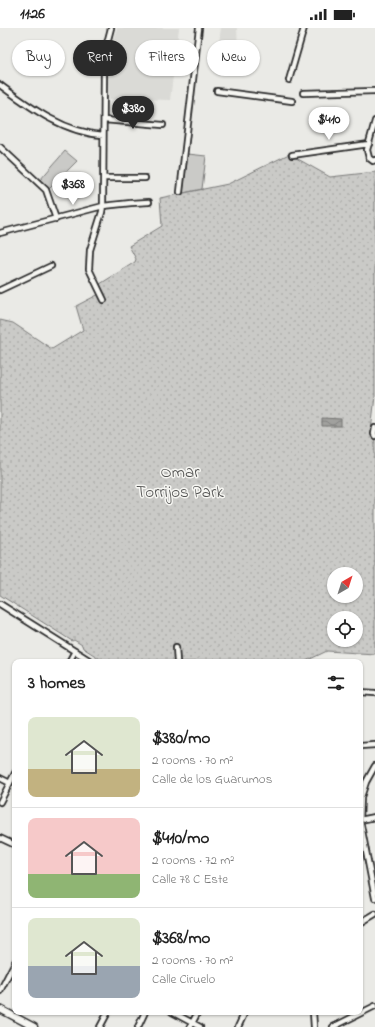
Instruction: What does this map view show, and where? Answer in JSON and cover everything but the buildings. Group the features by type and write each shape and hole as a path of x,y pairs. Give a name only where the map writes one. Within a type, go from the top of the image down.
{"main road":[{"path":"0,1009 34,1027"}],"street":[{"path":"104,300 89,269 90,250 103,206 104,67 106,47 111,28"},
{"path":"180,192 199,28"},
{"path":"289,80 304,28"},
{"path":"0,85 56,122 84,132 103,135"},
{"path":"217,91 292,101"},
{"path":"303,93 375,91"},
{"path":"104,120 163,125"},
{"path":"375,121 367,150 368,158 375,160"},
{"path":"292,155 369,144"},
{"path":"0,147 46,190 56,219"},
{"path":"104,178 145,178"},
{"path":"0,233 103,206 149,202"},
{"path":"0,290 50,266"},
{"path":"375,428 375,436"},
{"path":"0,604 87,659"},
{"path":"176,647 177,659"},
{"path":"71,659 75,651"},
{"path":"363,692 375,693"},
{"path":"363,746 375,745"},
{"path":"363,791 375,766"},
{"path":"0,778 10,783"},
{"path":"0,802 12,779"},
{"path":"363,819 375,817"},
{"path":"363,836 375,898"},
{"path":"0,838 12,844"},
{"path":"363,920 375,914"},
{"path":"0,991 12,968"},
{"path":"363,1012 375,1006"},
{"path":"100,1027 106,1015"},
{"path":"138,1027 144,1015"},
{"path":"176,1015 191,1025 200,1027"},
{"path":"191,1025 196,1015"},
{"path":"238,1027 244,1015"},
{"path":"313,1015 314,1027"},
{"path":"336,1026 357,1015"}],"shaded area":[{"path":"117,28 179,28 178,40 135,40 135,76 173,76 170,100 139,99 139,101 109,99 108,76 127,76 127,40 113,40"},
{"path":"221,28 237,28 238,40 219,40"}],"green space":[{"path":"65,151 77,161 49,189 40,180"},
{"path":"188,154 206,156 202,189 183,193"},
{"name":"Omar Torrijos Park","path":"289,154 330,177 375,172 375,396 371,431 375,436 375,654 327,651 310,659 100,659 83,648 82,645 74,640 72,641 0,595 0,320 13,323 52,349 83,330 76,306 103,292 100,284 135,262 136,259 129,246 162,226 160,198 228,184"}],"water":[{"path":"322,418 341,419 341,426 322,426"}]}
